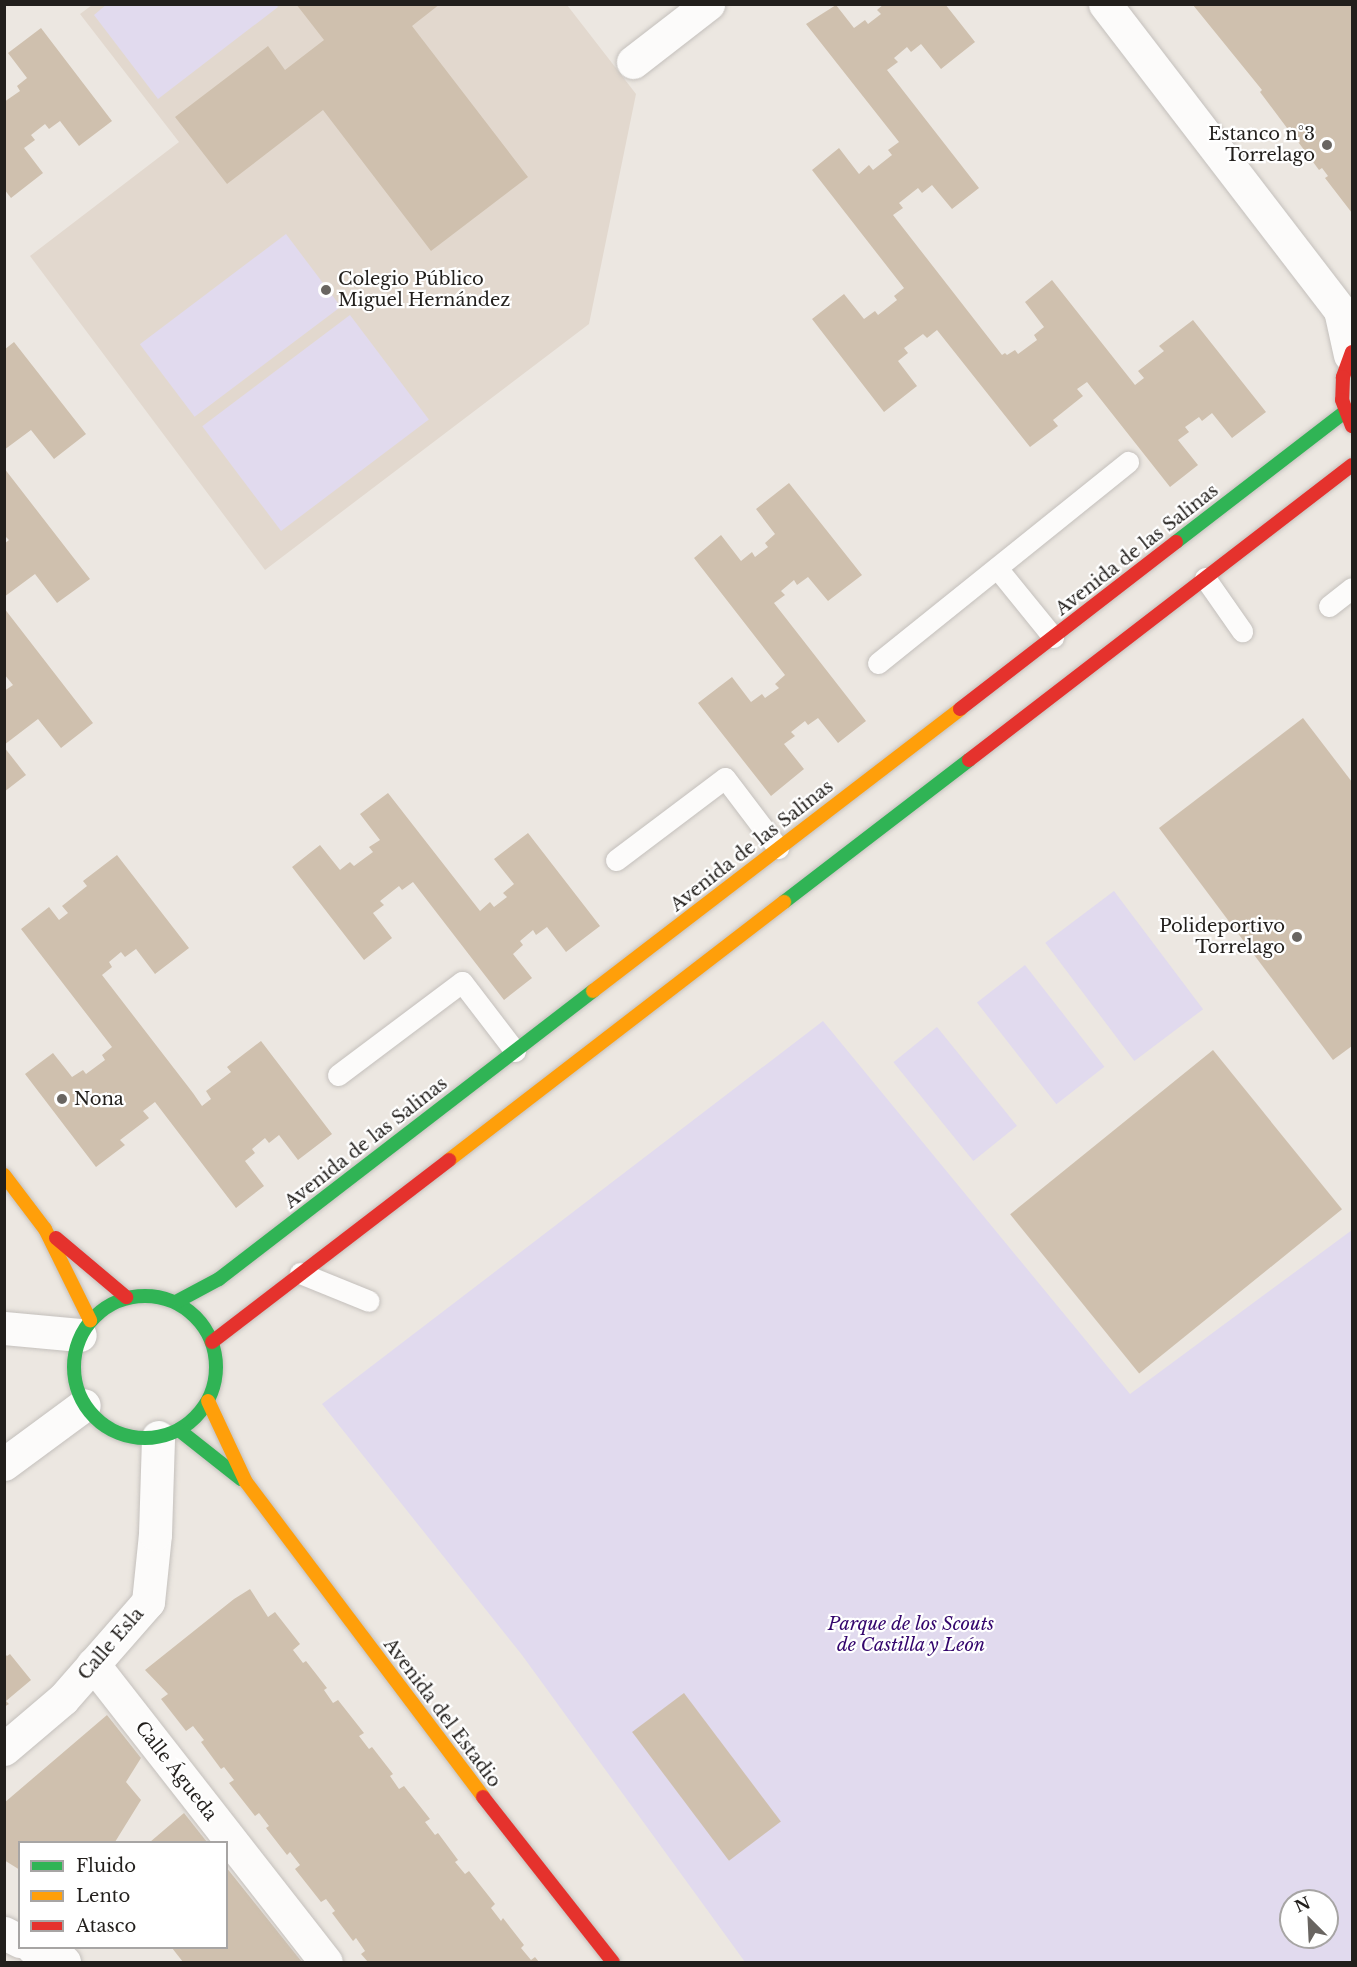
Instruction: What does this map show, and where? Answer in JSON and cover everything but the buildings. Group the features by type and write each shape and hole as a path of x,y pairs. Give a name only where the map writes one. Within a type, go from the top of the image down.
{"street":[{"path":"633,62 708,4"},
{"path":"1105,4 1346,312 1351,354 1343,377 1345,412 1353,426"},
{"name":"Avenida de las Salinas","path":"176,1302 219,1278 1345,412"},
{"path":"212,1342 1353,465"},
{"path":"4,1175 45,1229 126,1297"},
{"path":"45,1229 85,1328"},
{"path":"159,1296 176,1302 204,1325 212,1342 216,1362 215,1382 208,1401 195,1417 168,1434 137,1438 116,1433 98,1421 84,1405 73,1371 85,1328 106,1307 126,1297 159,1296"},
{"path":"4,1328 85,1328"},
{"name":"Avenida del Estadio","path":"208,1401 246,1482 496,1815 613,1962"},
{"path":"4,1464 84,1405"},
{"name":"Avenida del Estadio","path":"168,1434 246,1482"},
{"name":"Calle Esla","path":"4,1749 63,1699 147,1602 168,1434"},
{"name":"Calle Águeda","path":"93,1664 326,1962"},
{"path":"4,1933 18,1940"},
{"path":"37,1949 64,1962"}],"lane":[{"path":"878,663 1128,462"},
{"path":"997,568 1053,637"},
{"path":"1205,579 1242,631"},
{"path":"1329,606 1353,588"},
{"path":"616,860 725,778 778,848"},
{"path":"338,1075 462,982 515,1051"},
{"path":"300,1273 369,1300"}],"shaded area":[{"name":"Colegio Público Miguel Hernández","path":"92,5 567,5 636,94 589,324 265,570 30,256 179,142 80,14"}],"green space":[{"path":"107,4 276,4 278,7 158,99 94,15"},
{"path":"286,234 341,307 195,417 140,344"},
{"path":"350,315 429,420 281,531 202,426"},
{"path":"1114,891 1203,1009 1134,1061 1045,943"},
{"path":"1025,965 1104,1067 1056,1104 977,1003"},
{"name":"Parque de los Scouts de Castilla y León","path":"823,1021 1130,1394 1352,1230 1352,1962 745,1962 522,1655 322,1404"},
{"path":"937,1027 1017,1126 973,1161 893,1062"}],"traffic: fast":[{"path":"1176,542 1345,412"},
{"path":"784,902 969,760"},
{"path":"176,1302 219,1279 593,991"},
{"path":"145,1296 172,1301 195,1317 211,1340 216,1367 211,1394 195,1417 172,1433 145,1438 118,1433 95,1417 79,1394 74,1367 79,1340 95,1317 118,1301 145,1296"},
{"path":"179,1430 241,1479"}],"traffic: slow":[{"path":"593,991 960,709"},
{"path":"449,1160 784,902"},
{"path":"4,1175 45,1229 90,1320"},
{"path":"208,1401 246,1482 483,1797"}],"traffic: jam":[{"path":"1352,352 1343,377 1342,400 1352,426"},
{"path":"969,760 1352,465"},
{"path":"960,709 1176,542"},
{"path":"212,1342 449,1160"},
{"path":"56,1238 126,1297"},
{"path":"483,1797 613,1962"}],"place":[{"name":"Estanco n°3 Torrelago","path":"1327,145"},
{"name":"Colegio Público Miguel Hernández","path":"326,290"},
{"name":"Polideportivo Torrelago","path":"1297,937"},
{"name":"Nona","path":"62,1099"}]}
